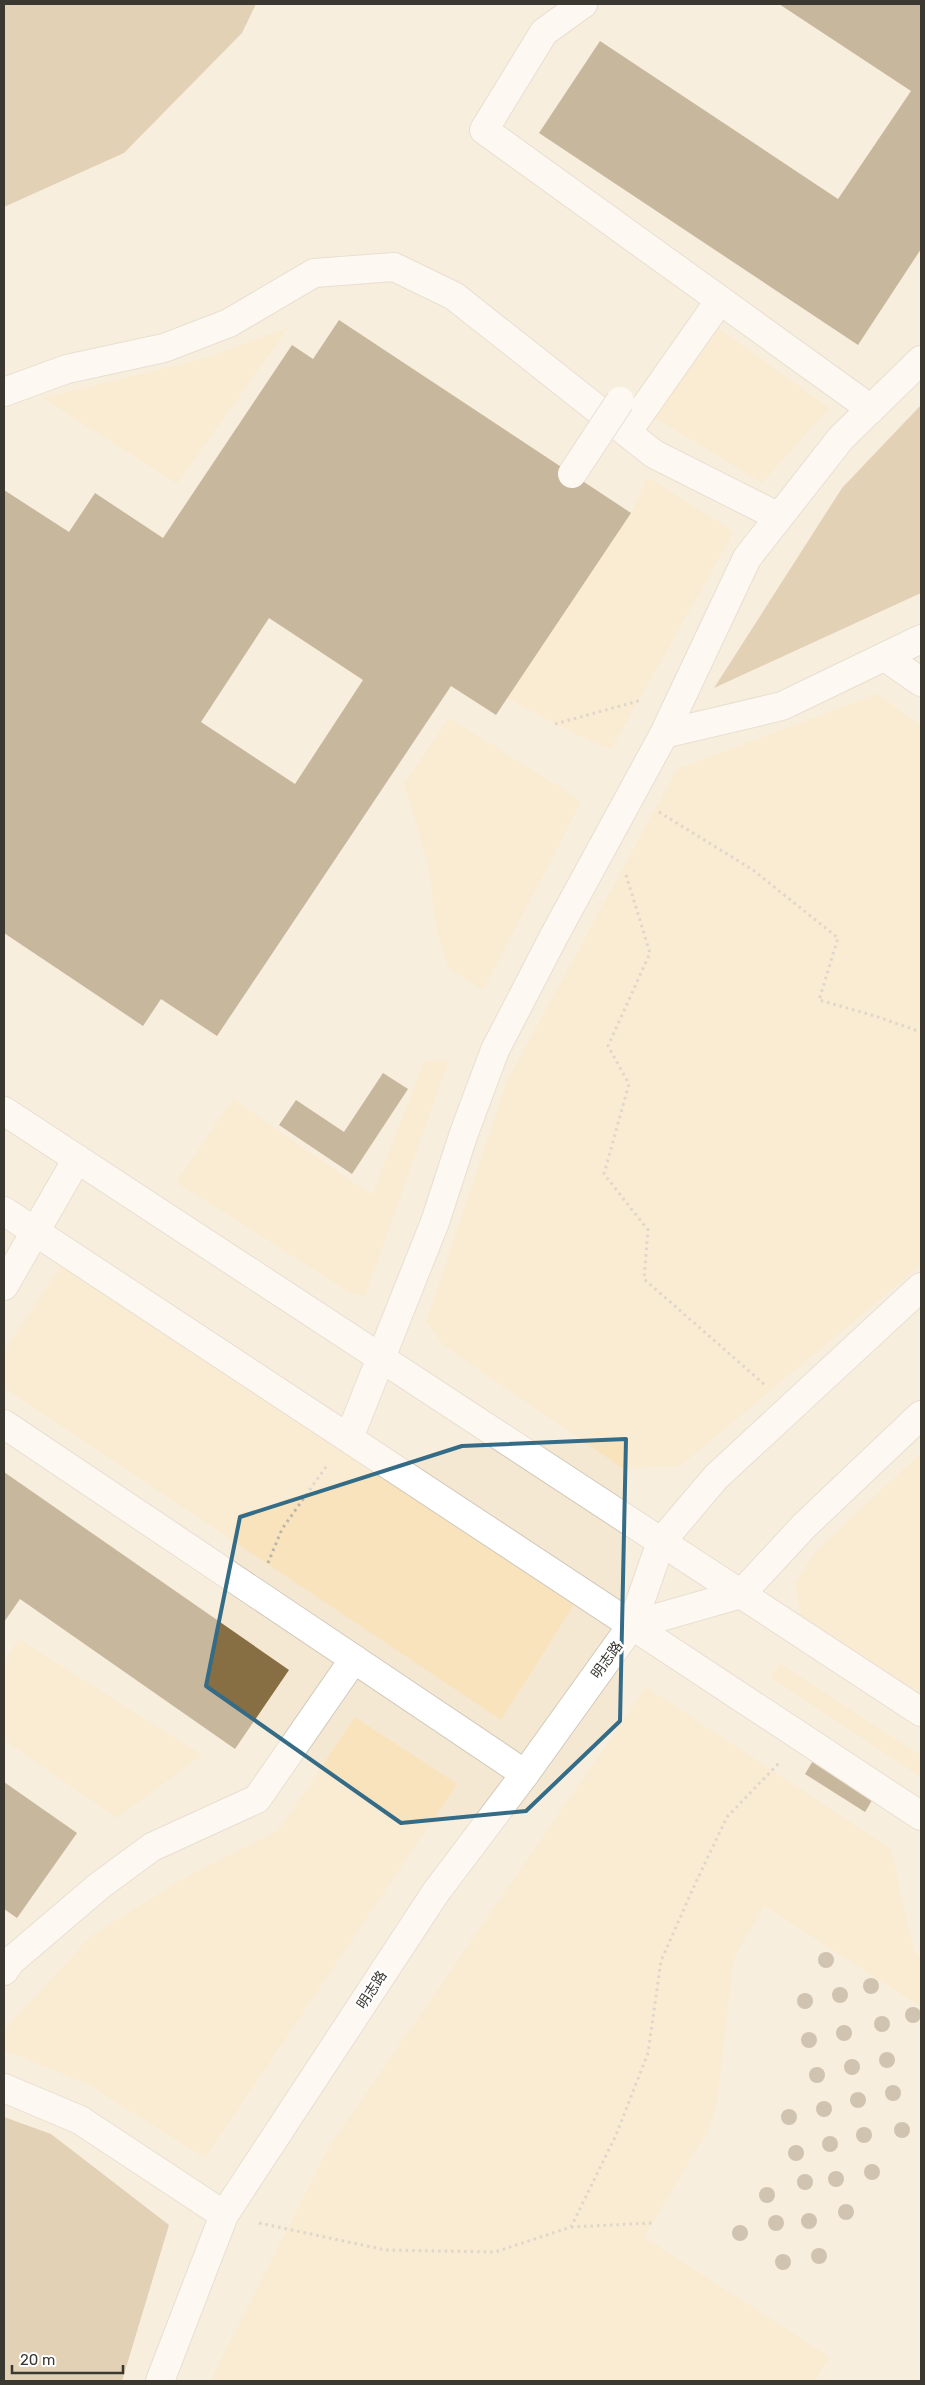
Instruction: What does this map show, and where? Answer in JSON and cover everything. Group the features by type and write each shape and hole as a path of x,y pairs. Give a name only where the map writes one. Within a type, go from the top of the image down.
{"street":[{"path":"583,4 544,32 484,130 871,409"},
{"path":"4,392 67,369 164,348 229,323 314,273 394,267 454,296 628,431 654,454 779,517"},
{"path":"628,431 720,300"},
{"path":"349,1438 435,1222 464,1133 496,1050 664,734 747,558 841,438 921,360"},
{"path":"572,474 620,401"},
{"path":"664,734 782,706 921,639"},
{"path":"885,657 921,682"},
{"path":"4,1111 921,1712"},
{"path":"4,1286 77,1159"},
{"path":"4,1211 921,1816"},
{"path":"661,1542 716,1477 921,1288"},
{"path":"632,1625 741,1594 804,1526 921,1415"},
{"path":"4,1424 524,1774"},
{"name":"明志路","path":"160,2381 224,2215 436,1892 632,1625 661,1542"},
{"path":"6,1962 99,1886 152,1847 257,1799 354,1659"},
{"path":"4,2088 80,2120 224,2215"}],"path":[{"path":"555,724 686,687"},
{"path":"631,795 753,870 838,938 819,1000 921,1032"},
{"path":"613,828 650,953 608,1046 629,1084 604,1174 648,1230 644,1279 790,1407"},
{"path":"256,1594 282,1529 320,1474 349,1438"},
{"path":"571,2227 616,2135 648,2053 661,1961 695,1884 728,1817 802,1738"},
{"path":"224,2215 386,2250 495,2252 571,2227 652,2223"}],"highlighted area":[{"path":"626,1439 620,1721 526,1811 401,1823 206,1686 240,1517 462,1446"}],"shaded area":[{"path":"4,4 256,4 242,33 124,153 4,207"},
{"path":"256,4 921,4 921,2381 4,2381 4,207 124,153 242,33"},
{"path":"713,324 829,408 762,483 649,414"},
{"path":"289,327 177,484 43,398 206,358"},
{"path":"921,405 921,593 714,688 842,488"},
{"path":"648,477 734,532 611,749 575,734 507,698 631,513"},
{"path":"877,694 921,726 921,1265 680,1466 622,1468 443,1345 426,1321 508,1079 677,769"},
{"path":"449,718 582,801 483,990 448,968 436,928 429,869 404,783"},
{"path":"449,1060 365,1297 349,1292 176,1182 233,1099 372,1195 424,1062"},
{"path":"64,1261 582,1592 501,1720 4,1388 4,1351"},
{"path":"921,1453 921,1694 801,1617 795,1583 816,1551"},
{"path":"19,1639 202,1755 117,1818 4,1740 4,1661"},
{"path":"780,1663 921,1756 921,1777 771,1678"},
{"path":"646,1687 891,1849 913,1948 921,1960 921,2007 764,1906 734,1958 716,2108 708,2130 644,2237 830,2357 815,2381 214,2381 213,2375 329,2147"},
{"path":"355,1717 457,1784 205,2158 87,2084 4,2050 4,2030 91,1936 189,1875 279,1830"},
{"path":"4,2117 51,2134 169,2225 122,2381 4,2381"}],"building":[{"path":"779,4 921,4 921,249 858,345 539,133 600,41 838,199 911,91"},
{"path":"339,320 631,513 496,715 451,686 217,1036 161,999 143,1026 4,933 4,490 69,532 95,493 163,538 292,345 313,359","holes":["269,618 363,680 295,784 201,722"]},
{"path":"383,1073 408,1089 352,1174 279,1125 296,1100 344,1132"},
{"path":"4,1472 289,1670 235,1749 20,1599 4,1622"},
{"path":"814,1759 874,1797 865,1812 805,1774"},
{"path":"4,1782 77,1833 17,1918 4,1909"}]}
